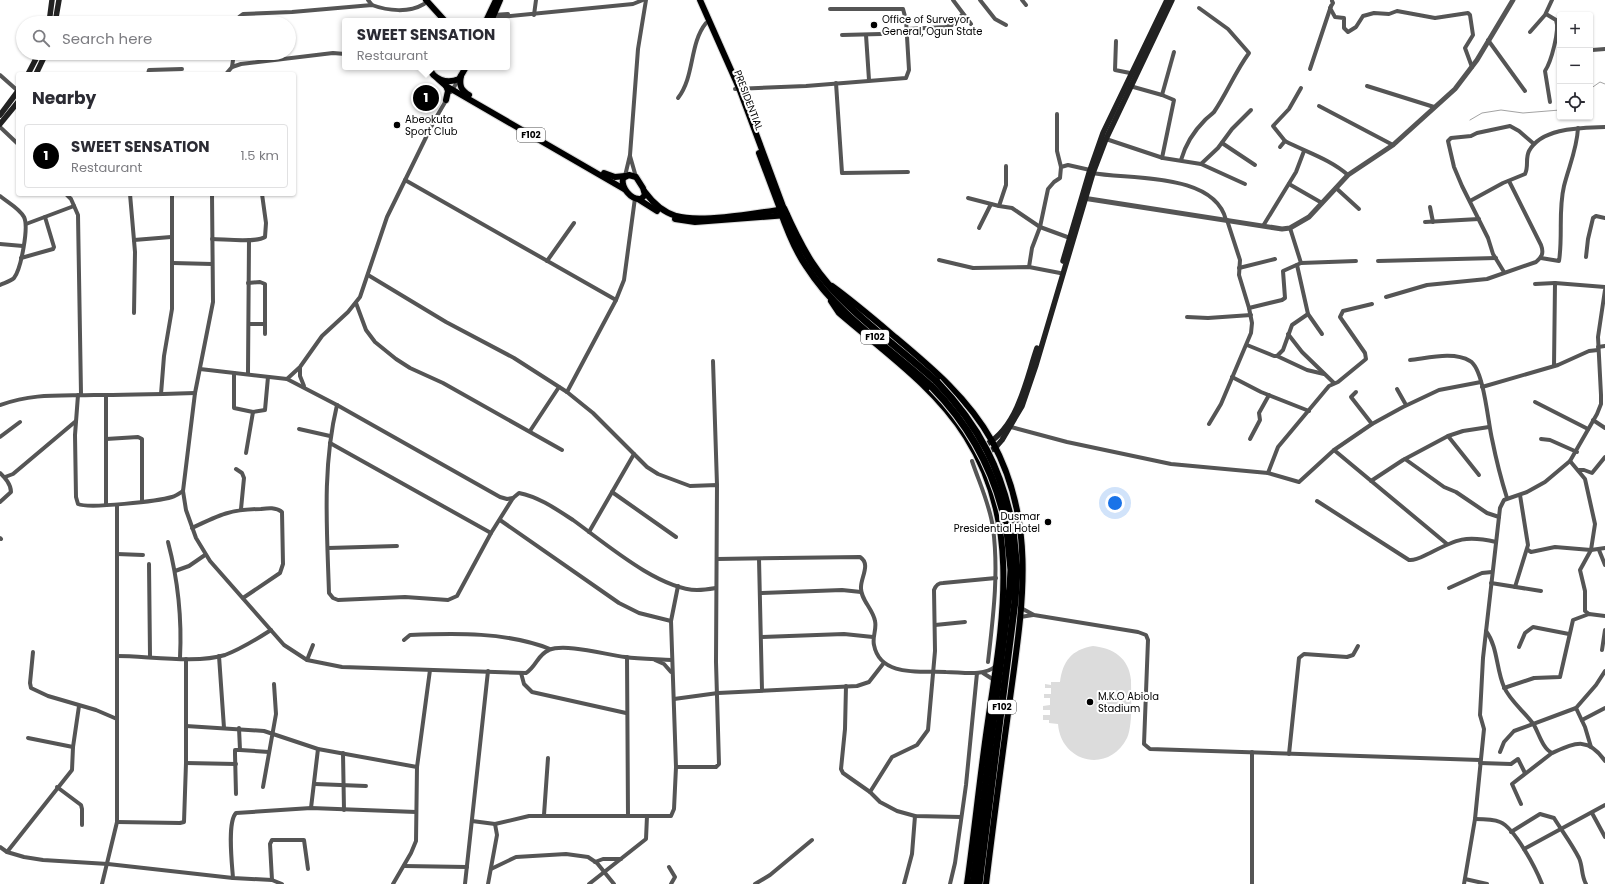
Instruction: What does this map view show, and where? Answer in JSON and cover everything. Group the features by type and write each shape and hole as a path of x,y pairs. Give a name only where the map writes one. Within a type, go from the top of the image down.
{"highway":[{"name":"F102","path":"783,212 823,283 963,410 987,449 1005,493 1016,563 1016,587 986,812 974,884"},
{"name":"F102","path":"979,884 986,812"}],"main road":[{"path":"50,16 52,0"},
{"path":"56,16 59,0"},
{"path":"490,18 496,0"},
{"path":"490,18 500,0"},
{"name":"PRESIDENTIAL","path":"696,0 737,89"},
{"path":"636,177 644,192 656,205 670,213 682,217 783,212 737,89 700,0"},
{"path":"975,459 995,448 1011,427 1022,406 1030,385 1103,133 1130,73 1167,0"},
{"path":"1091,172 1130,86 1172,0"},
{"path":"424,1 437,18"},
{"path":"424,1 442,18"},
{"path":"29,72 35,60"},
{"path":"37,72 43,60"},
{"name":"F102","path":"430,70 438,79 452,90 624,188 636,199 668,216 688,222 783,212"},
{"path":"438,79 448,82 460,78 464,70"},
{"name":"F102","path":"460,78 459,85 465,93 604,173 614,177 636,177"},
{"path":"446,86 448,91 446,100"},
{"path":"0,115 16,94"},
{"path":"0,124 16,104"},
{"path":"624,188 622,182 625,176"},
{"path":"636,199 643,198 644,192"},
{"path":"974,451 998,436 1019,404 1070,238 1084,198"},
{"path":"823,283 851,300 935,372 962,398 992,441 1011,484 1019,514 1023,572 1020,617 986,812 967,884"},
{"path":"823,283 839,313 937,400 953,419 974,451 975,459 997,510 1002,531 1004,557 1003,606 994,680 986,812 986,884"}],"street":[{"path":"368,0 372,5"},
{"path":"534,14 536,0"},
{"path":"534,14 640,0"},
{"path":"490,18 633,4 644,0 638,49 630,155 625,176"},
{"path":"953,0 971,24"},
{"path":"980,0 995,19 1006,25"},
{"path":"1022,0 1026,5"},
{"path":"1332,0 1333,3 1330,8 1335,17 1344,18 1344,28 1348,32 1356,27 1363,16 1374,13 1389,14 1397,11 1435,18 1468,13 1470,15 1472,35 1466,48 1472,67"},
{"path":"1310,69 1332,0"},
{"path":"1084,198 1282,229 1290,228 1309,217 1348,175 1393,145 1455,89 1472,67 1513,0"},
{"path":"1530,32 1546,14 1552,0"},
{"path":"240,16 243,14 292,12 372,5 381,8 407,10 417,8 424,1"},
{"path":"1181,160 1183,151 1200,126 1214,112 1230,87 1243,60 1249,53 1230,31 1199,8"},
{"path":"737,89 903,79 908,76 907,29 904,9 830,9"},
{"path":"907,29 952,25 963,14"},
{"path":"1546,14 1556,20 1557,25 1552,59 1545,71 1550,102"},
{"path":"678,98 687,85 701,31 706,23"},
{"path":"842,35 881,34"},
{"path":"866,35 869,80"},
{"path":"1488,40 1525,91"},
{"path":"1116,41 1115,70 1130,73"},
{"path":"1593,50 1605,49"},
{"path":"1162,95 1174,52"},
{"path":"296,58 342,54"},
{"path":"228,72 232,67 233,60"},
{"path":"232,67 275,60"},
{"path":"148,72 149,70 182,69"},
{"path":"0,75 16,89"},
{"path":"287,379 300,367 322,336 356,303 368,276 387,217 434,121 460,78"},
{"path":"836,83 842,173 908,172"},
{"path":"1130,86 1162,95 1174,101 1162,158"},
{"path":"1366,86 1434,107"},
{"path":"1300,88 1290,110 1273,126 1285,142 1323,158 1340,168 1348,175"},
{"path":"1319,106 1393,145"},
{"path":"1201,164 1222,143 1232,129 1252,110"},
{"path":"1029,267 1032,248 1040,226 1048,189 1060,178 1061,167 1057,151 1057,114"},
{"path":"1504,272 1496,258 1454,167 1448,141 1451,138 1470,136 1477,133 1510,126 1519,131 1534,144"},
{"path":"0,127 16,142"},
{"path":"1470,201 1525,174 1527,170 1527,156 1534,144 1559,130 1605,127"},
{"path":"1543,257 1558,261 1562,244 1560,212 1564,186 1576,151 1578,128"},
{"path":"1106,139 1162,158 1201,164 1245,184"},
{"path":"1280,147 1285,142"},
{"path":"1222,143 1255,165"},
{"path":"1263,226 1289,184 1304,151"},
{"path":"630,155 636,177"},
{"path":"1061,167 1068,165 1115,177 1137,177 1181,183 1202,190 1221,206 1236,244 1240,268 1239,275 1250,308 1251,333 1221,404 1209,424"},
{"path":"999,206 1006,185 1006,166"},
{"path":"405,180 616,300"},
{"path":"1509,181 1541,245 1543,257"},
{"path":"1289,184 1322,203"},
{"path":"1336,188 1359,209"},
{"path":"0,196 23,215 26,224 21,258 14,278 0,285"},
{"path":"67,196 78,215 80,395 76,420 76,502 82,506 117,505 173,497 183,491"},
{"path":"130,196 134,240 134,313"},
{"path":"161,394 164,356 172,309 172,196"},
{"path":"212,196 213,302 195,393 183,491 186,510 192,528 205,555 284,645 307,660 342,668 526,673 532,670 540,657 550,649"},
{"path":"212,239 248,240 263,238 265,236 266,223 262,196"},
{"path":"968,198 1012,208 1040,226 1070,238"},
{"path":"567,392 616,300 624,280 636,199"},
{"path":"979,228 991,204"},
{"path":"26,224 74,206"},
{"path":"1430,207 1433,222"},
{"path":"1586,257 1588,239 1593,218 1596,216 1605,218"},
{"path":"21,258 53,249 54,247 45,217"},
{"path":"1425,222 1479,219"},
{"path":"547,260 574,223"},
{"path":"1290,228 1299,264 1308,314 1322,334"},
{"path":"134,240 171,237"},
{"path":"248,240 248,374"},
{"path":"0,244 23,246"},
{"path":"1386,297 1427,284 1487,279 1536,262 1543,257"},
{"path":"1378,261 1496,258"},
{"path":"1240,268 1275,259"},
{"path":"939,260 973,268 1029,267 1060,273"},
{"path":"1250,308 1285,298 1286,294 1283,271 1299,264 1356,261"},
{"path":"173,263 212,264"},
{"path":"368,276 446,322 514,358 567,392 593,413 647,467 658,474 682,484 694,487 710,484 717,485"},
{"path":"248,283 260,282 265,284 265,334"},
{"path":"1534,284 1555,283 1605,286"},
{"path":"1554,366 1555,283"},
{"path":"1464,884 1475,819 1484,729 1480,715 1480,704 1485,631 1500,508 1504,500 1520,495 1545,482 1570,461 1577,452 1594,420 1600,404 1602,390 1598,348 1599,325 1605,290"},
{"path":"356,303 366,330 375,342 396,360 444,383 562,450"},
{"path":"1268,472 1278,448 1329,386 1344,378 1367,356 1340,317 1343,312 1372,304"},
{"path":"1277,356 1283,350 1292,325 1308,314"},
{"path":"1187,317 1208,318 1251,315"},
{"path":"249,324 265,324"},
{"path":"1288,334 1334,383"},
{"path":"1247,345 1277,356 1307,370 1324,374"},
{"path":"1482,387 1554,366 1605,346"},
{"path":"1410,360 1447,356 1466,359 1474,364 1481,382 1489,427 1507,498"},
{"path":"676,767 716,767 719,764 716,662 717,485 713,361"},
{"path":"300,367 301,380 304,386"},
{"path":"200,369 287,379 304,386 500,496 506,499 512,498"},
{"path":"234,373 234,408 253,412 265,410 268,377"},
{"path":"1232,378 1309,411"},
{"path":"1011,427 1067,442 1171,464 1268,472 1299,482 1334,450 1372,424 1406,405 1439,390 1481,382"},
{"path":"530,431 559,387"},
{"path":"1397,389 1406,405"},
{"path":"1356,392 1352,397 1372,424"},
{"path":"0,405 19,399 47,394 106,395 195,393"},
{"path":"106,395 106,505"},
{"path":"1250,439 1260,420 1259,413 1269,395"},
{"path":"1535,402 1588,429"},
{"path":"337,405 330,436 327,474 329,594 333,598 338,600 405,597 448,600 457,596 512,498 519,493 533,496 555,508 630,562 678,586 697,590 716,588"},
{"path":"246,453 253,412"},
{"path":"5,477 13,474 76,420"},
{"path":"1594,420 1605,428"},
{"path":"0,437 20,422"},
{"path":"1371,481 1405,459 1448,436 1463,431 1489,427"},
{"path":"299,429 330,436"},
{"path":"1448,436 1479,475"},
{"path":"106,439 138,437 142,439 142,501"},
{"path":"1541,439 1550,440 1577,452"},
{"path":"330,443 491,533"},
{"path":"1334,450 1447,544"},
{"path":"589,532 634,454"},
{"path":"1579,470 1592,473 1605,457"},
{"path":"975,459 993,527 996,578 994,614 988,662"},
{"path":"1405,459 1444,487 1456,492 1487,513 1499,517"},
{"path":"1570,461 1585,479 1594,524 1592,550 1580,570 1585,591 1585,611 1589,614"},
{"path":"236,469 242,473 244,478 241,509"},
{"path":"0,473 5,477 11,492 0,502"},
{"path":"612,492 676,537"},
{"path":"1515,587 1528,550 1528,536 1520,495"},
{"path":"1317,501 1409,560 1417,559 1447,544 1473,537 1496,542"},
{"path":"102,884 117,822 117,505"},
{"path":"192,528 222,514 241,509 271,508 282,512 284,564 280,573 243,598"},
{"path":"500,520 619,602 639,613 671,620"},
{"path":"168,542 175,571 180,614 180,658"},
{"path":"328,548 397,546"},
{"path":"1528,550 1531,552 1555,547 1592,550 1605,548"},
{"path":"1599,550 1605,565"},
{"path":"117,554 143,555"},
{"path":"175,571 189,566 205,555"},
{"path":"717,559 759,560 860,557 864,560 865,564 861,592 875,619 873,637 877,656 883,664 899,670 977,673 983,673 996,666"},
{"path":"759,560 761,593 762,690"},
{"path":"149,564 150,656"},
{"path":"1449,588 1482,573 1492,572"},
{"path":"870,792 892,757 917,745 928,730 934,671 934,590 938,583 996,578"},
{"path":"1491,583 1541,591"},
{"path":"472,821 494,824 529,816 670,816 674,812 676,767 671,620 678,586"},
{"path":"761,593 842,590 861,592"},
{"path":"1021,608 1034,615"},
{"path":"1504,688 1534,678 1560,677 1572,620 1589,614 1605,616"},
{"path":"1020,617 1034,615 1138,632 1146,635 1148,640 1144,744 1150,749 1480,761 1511,764 1518,759 1525,774"},
{"path":"935,625 965,622"},
{"path":"1519,648 1525,633 1533,626 1570,634"},
{"path":"117,656 150,656 186,659 219,656 235,651 271,630"},
{"path":"1602,650 1605,630"},
{"path":"1485,631 1490,637 1496,653 1504,688 1533,724 1547,750 1552,753"},
{"path":"404,640 410,635 461,634 530,641 550,649 565,648 627,657 672,660"},
{"path":"762,637 844,634 873,637"},
{"path":"307,660 313,645"},
{"path":"1289,754 1299,658 1304,654 1348,657 1353,655 1358,646"},
{"path":"32,652 31,688 79,706 96,710 105,716 117,719"},
{"path":"219,656 224,728"},
{"path":"627,657 626,713 628,816"},
{"path":"647,658 664,664 672,672"},
{"path":"117,822 184,822 186,763 186,659"},
{"path":"674,699 718,692 846,686 869,682 883,664"},
{"path":"393,884 404,866 416,841 417,767 430,670"},
{"path":"465,884 488,671"},
{"path":"1500,752 1510,733 1576,708 1596,685 1605,671"},
{"path":"521,673 524,684 532,692 626,713"},
{"path":"950,884 955,863 971,743 977,673"},
{"path":"983,673 994,680"},
{"path":"263,787 276,714 274,684"},
{"path":"846,686 845,729 841,769 848,778 870,792 880,802 888,807 914,816 961,817"},
{"path":"7,852 72,770 73,747 79,706"},
{"path":"1576,708 1582,720 1591,747"},
{"path":"1582,720 1605,708"},
{"path":"186,726 238,728 264,731 318,749 417,767"},
{"path":"238,728 240,750"},
{"path":"28,738 73,747"},
{"path":"1521,804 1512,784 1552,753 1578,743 1591,747 1603,754 1605,761"},
{"path":"310,808 315,784 318,749"},
{"path":"236,794 235,750 269,752"},
{"path":"1252,752 1252,884"},
{"path":"343,753 344,810"},
{"path":"544,816 548,758"},
{"path":"186,763 236,764"},
{"path":"315,784 366,786"},
{"path":"57,787 81,805 82,826"},
{"path":"1524,849 1562,830 1605,805"},
{"path":"233,878 231,844 232,818 236,813 310,808 416,812"},
{"path":"1592,813 1605,837"},
{"path":"1511,832 1540,814 1554,818 1579,857 1583,878 1586,884"},
{"path":"589,884 646,839 648,834 647,816"},
{"path":"904,884 912,854 914,816"},
{"path":"1475,819 1500,822 1511,832 1524,849 1542,884"},
{"path":"488,884 497,835 494,824"},
{"path":"272,880 270,844 272,840 304,840 308,869"},
{"path":"755,884 770,875 812,840"},
{"path":"0,847 7,852 43,860 108,864 233,878 272,880 282,884"},
{"path":"491,869 516,857 566,854 588,857 595,862 614,884"},
{"path":"595,862 603,859 622,858"},
{"path":"404,866 467,867"},
{"path":"669,868 675,877 671,884"},
{"path":"1465,879 1487,884"}],"shaded area":[{"name":"M.K.O Abiola Stadium","path":"1093,646 1107,649 1119,656 1130,672 1131,680 1131,718 1127,738 1119,749 1109,756 1098,760 1087,759 1076,755 1068,748 1061,737 1058,724 1049,723 1049,720 1043,720 1043,715 1050,715 1050,710 1043,710 1043,706 1050,705 1050,698 1044,698 1044,694 1051,694 1051,688 1045,688 1045,684 1051,685 1051,682 1060,682 1063,668 1069,658 1079,650"}],"waterway":[{"path":"1593,87 1600,82 1605,84"},
{"path":"1470,120 1482,113 1501,110 1523,113 1557,110"}],"place":[{"name":"Office of Surveyor General, Ogun State","path":"874,25"},
{"name":"SWEET SENSATION","path":"426,98"},
{"name":"Abeokuta Sport Club","path":"397,125"},
{"name":"Dusmar Presidential Hotel","path":"1048,522"},
{"name":"M.K.O Abiola Stadium","path":"1090,702"}]}
